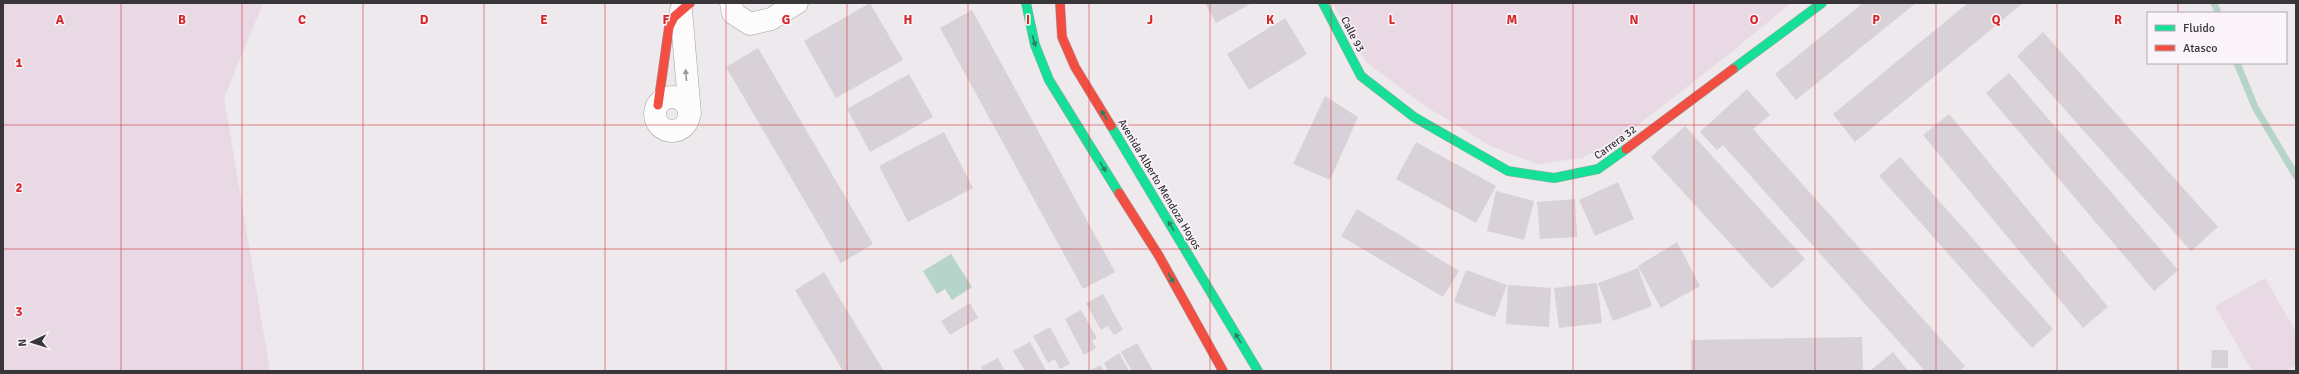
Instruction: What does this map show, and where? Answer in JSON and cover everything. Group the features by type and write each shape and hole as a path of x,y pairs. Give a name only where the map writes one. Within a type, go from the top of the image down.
{"main road":[{"path":"1026,3 1035,45 1049,80 1159,256 1223,371"},
{"name":"Avenida Alberto Mendoza Hoyos","path":"1060,3 1062,37 1075,67 1258,371"},
{"name":"Calle 93","path":"1323,3 1361,76"},
{"name":"Carrera 32","path":"1361,76 1414,117 1508,172 1554,178 1598,169 1822,3"},
{"path":"658,105 668,27 674,17 685,6"}],"street":[{"path":"731,3 733,13 750,24 770,19 797,3"},
{"path":"658,105 666,98 677,98 686,103 690,114 685,6"}],"shaded area":[{"path":"3,3 263,3 224,98 270,371 3,371"},
{"path":"1333,3 1791,3 1728,55 1625,135 1582,158 1537,164 1489,145 1422,104 1366,62"},
{"path":"951,254 972,287 952,300 945,289 937,294 923,271"},
{"path":"2265,278 2296,332 2296,365 2285,371 2252,371 2215,306"}],"building":[{"path":"870,3 903,60 836,98 804,41"},
{"path":"1205,3 1252,3 1216,23"},
{"path":"1863,3 1916,3 1796,100 1775,74"},
{"path":"1968,3 2023,3 1855,142 1833,114"},
{"path":"972,10 1115,272 1083,289 940,28"},
{"path":"1285,18 1307,54 1249,90 1227,54"},
{"path":"2043,32 2218,227 2191,251 2017,56"},
{"path":"758,48 873,244 841,263 726,67"},
{"path":"2009,73 2178,270 2154,291 1986,93"},
{"path":"909,74 933,117 870,152 847,109"},
{"path":"1747,89 1770,115 1753,129 1965,366 1959,371 1925,371 1723,145 1717,150 1700,132"},
{"path":"1325,96 1358,117 1330,180 1293,164"},
{"path":"1949,114 2108,307 2083,328 1923,135"},
{"path":"1685,126 1805,259 1772,289 1651,157"},
{"path":"944,132 973,188 908,222 879,166"},
{"path":"1416,142 1496,186 1476,223 1396,179"},
{"path":"1900,157 2053,329 2032,348 1879,176"},
{"path":"1618,182 1634,219 1595,236 1579,200"},
{"path":"1496,191 1534,201 1524,240 1487,231"},
{"path":"1575,199 1577,237 1540,239 1537,202"},
{"path":"1357,209 1459,271 1443,297 1341,236"},
{"path":"1677,242 1700,286 1661,308 1638,266"},
{"path":"1638,268 1652,306 1613,321 1598,283"},
{"path":"1466,270 1507,285 1495,317 1454,302"},
{"path":"824,272 884,371 843,371 795,290"},
{"path":"1597,283 1602,323 1559,328 1554,288"},
{"path":"1508,285 1551,288 1549,327 1506,324"},
{"path":"1103,294 1123,330 1114,335 1108,326 1101,330 1086,303"},
{"path":"970,303 978,318 950,335 941,321"},
{"path":"1081,310 1097,338 1092,341 1096,348 1084,355 1065,319"},
{"path":"1050,327 1070,364 1060,369 1055,359 1048,363 1033,336"},
{"path":"1862,337 1863,370 1691,371 1691,340"},
{"path":"1030,342 1046,370 1025,371 1013,351"},
{"path":"1137,343 1153,371 1132,371 1121,352"},
{"path":"2212,350 2228,350 2228,368 2211,368"},
{"path":"1893,352 1908,371 1870,371"},
{"path":"1119,353 1129,371 1108,371 1104,363"},
{"path":"998,358 1005,371 983,371 981,367"},
{"path":"1100,365 1104,371 1089,371"}],"waterway":[{"path":"2214,3 2218,12"},
{"path":"2237,64 2255,107 2296,176"}],"traffic: fast":[{"path":"1026,3 1035,45 1049,80 1119,193"},
{"path":"1323,3 1361,76 1414,117 1508,171 1554,178 1598,169 1626,149"},
{"path":"1733,69 1822,3"},
{"path":"1111,126 1258,371"}],"traffic: jam":[{"path":"658,105 669,27 674,17 690,3"},
{"path":"1060,3 1062,37 1075,67 1111,126"},
{"path":"1626,149 1733,69"},
{"path":"1119,193 1159,256 1223,371"}]}
